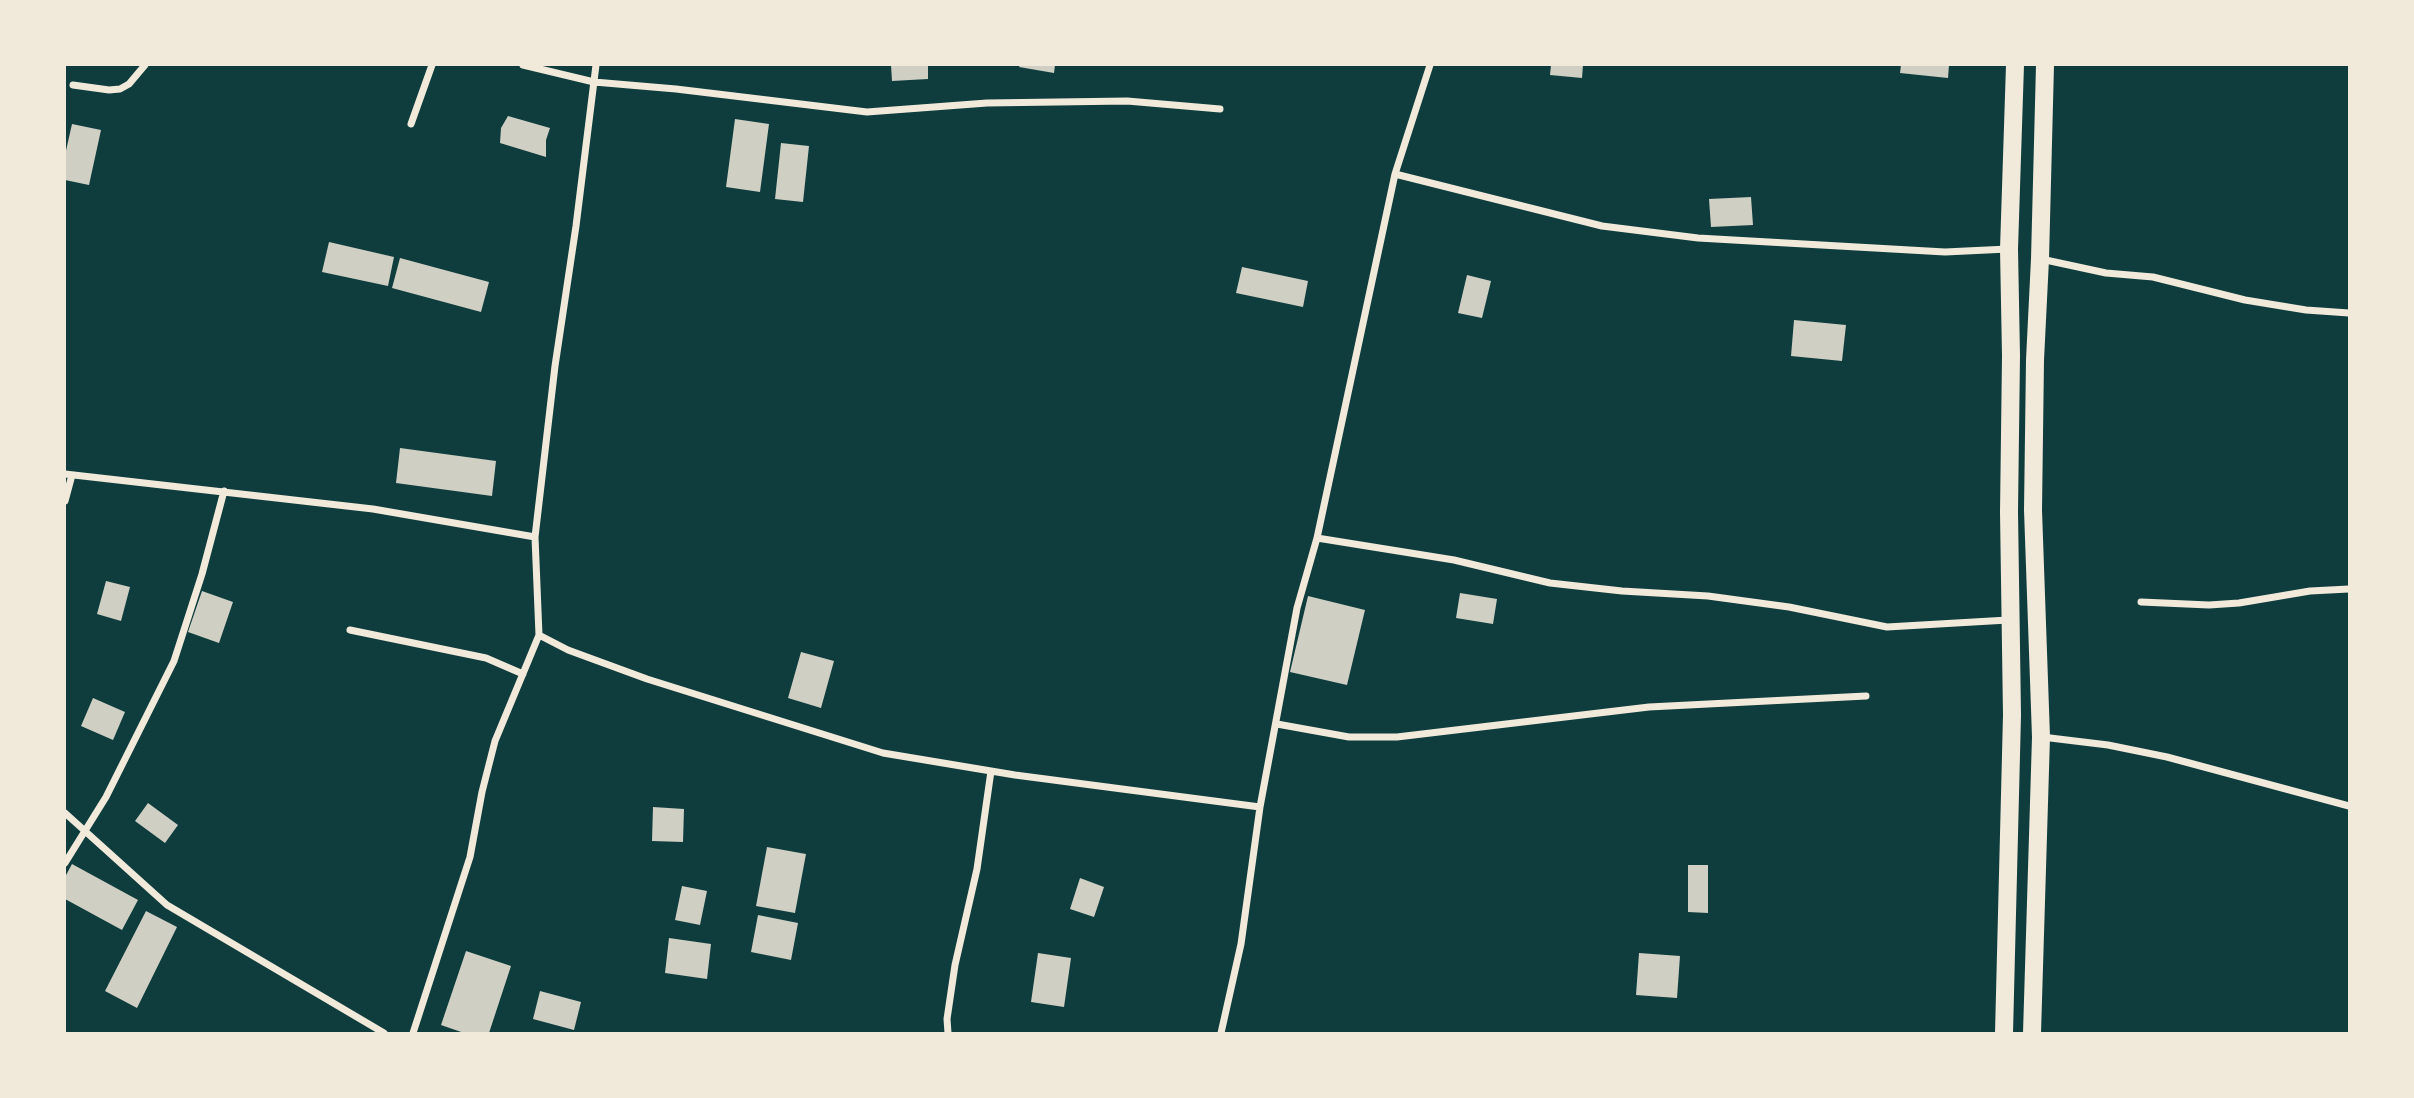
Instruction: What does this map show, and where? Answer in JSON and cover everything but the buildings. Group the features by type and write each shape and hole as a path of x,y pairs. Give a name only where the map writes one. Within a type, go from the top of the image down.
{"main road":[{"path":"2004,1033 2012,715 2009,249 2015,65"},
{"path":"2032,1033 2041,737 2033,510 2035,360 2045,65"}],"street":[{"path":"73,85 120,89 145,65"},
{"path":"411,124 432,65"},
{"path":"523,65 594,82 867,112 987,103 1127,101 1220,109"},
{"path":"414,1033 470,857 495,741 539,635 535,537 596,65"},
{"path":"1221,1033 1241,944 1260,807 1297,608 1317,538 1395,174 1430,65"},
{"path":"1395,174 1602,226 1698,238 1945,252 2009,249"},
{"path":"2040,259 2106,273 2152,277 2245,300 2306,310 2349,313"},
{"path":"65,501 69,475 373,509 535,537"},
{"path":"65,863 106,797 174,661 202,574 224,491"},
{"path":"1317,538 1454,560 1550,583 1708,596 1789,607 1887,627 2010,620"},
{"path":"2141,602 2209,605 2239,603 2310,591 2349,589"},
{"path":"350,630 486,658 523,674"},
{"path":"539,635 568,650 647,679 883,753 991,771 1260,807"},
{"path":"1277,724 1349,737 1396,737 1649,707 1866,696"},
{"path":"2041,737 2108,745 2167,757 2349,806"},
{"path":"948,1033 947,1019 955,965 977,869 991,771"},
{"path":"65,813 167,905 384,1033"}]}
